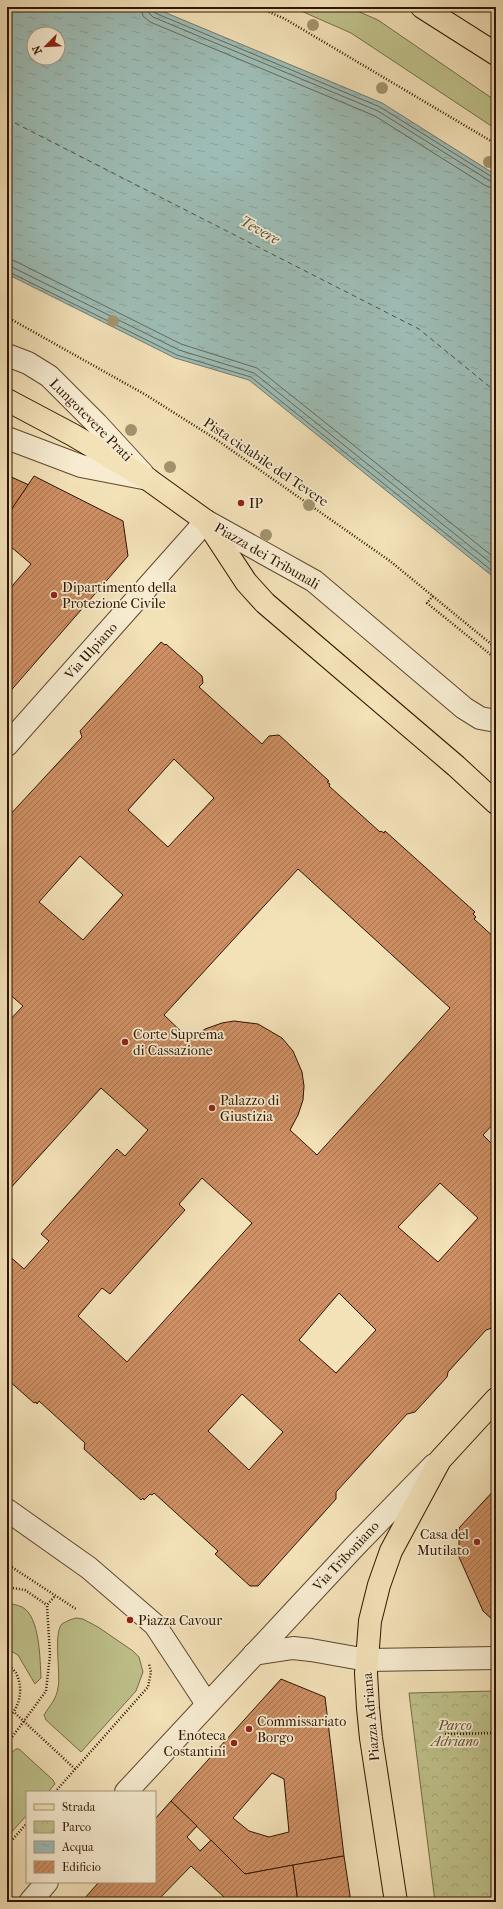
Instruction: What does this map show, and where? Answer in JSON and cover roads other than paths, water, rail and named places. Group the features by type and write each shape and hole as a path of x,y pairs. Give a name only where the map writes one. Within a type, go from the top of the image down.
{"main road":[{"path":"422,7 496,54"},
{"name":"Lungotevere Prati","path":"7,400 73,435 149,480 206,521"},
{"name":"Piazza dei Tribunali","path":"206,521 246,582 265,603 456,766 496,803"},
{"name":"Via Triboniano","path":"367,1660 370,1620 386,1562 403,1525 440,1460 496,1399"},
{"name":"Piazza Adriana","path":"367,1660 366,1685 371,1738 396,1902"}],"street":[{"name":"Lungotevere Prati","path":"7,355 28,363 49,376 97,424 149,480"},
{"name":"Lungotevere Prati","path":"7,438 81,466 149,480"},
{"name":"Piazza dei Tribunali","path":"206,521 314,581 464,708 480,718 496,721"},
{"name":"Via Ulpiano","path":"7,745 206,521"},
{"name":"Via Triboniano","path":"254,1654 356,1544 440,1460"},
{"path":"7,1510 89,1568 155,1625 207,1704"},
{"path":"127,1791 254,1654 287,1648 304,1649 367,1660"},
{"name":"Piazza Adriana","path":"367,1660 496,1658"},
{"path":"30,1902 46,1883"}],"water":[{"name":"Tevere","path":"7,7 152,7 382,103 496,175 496,579 249,380 175,358 7,274"}],"place":[{"name":"IP","path":"241,503"},
{"name":"Dipartimento della Protezione Civile","path":"54,595"},
{"name":"Corte Suprema di Cassazione","path":"125,1042"},
{"name":"Palazzo di Giustizia","path":"212,1108"},
{"name":"Casa del Mutilato","path":"477,1542"},
{"name":"Piazza Cavour","path":"130,1620"},
{"name":"Commissariato Borgo","path":"249,1729"},
{"name":"Enoteca Costantini","path":"234,1743"}],"park label":[{"name":"Parco Adriano","path":"455,1734"}]}
